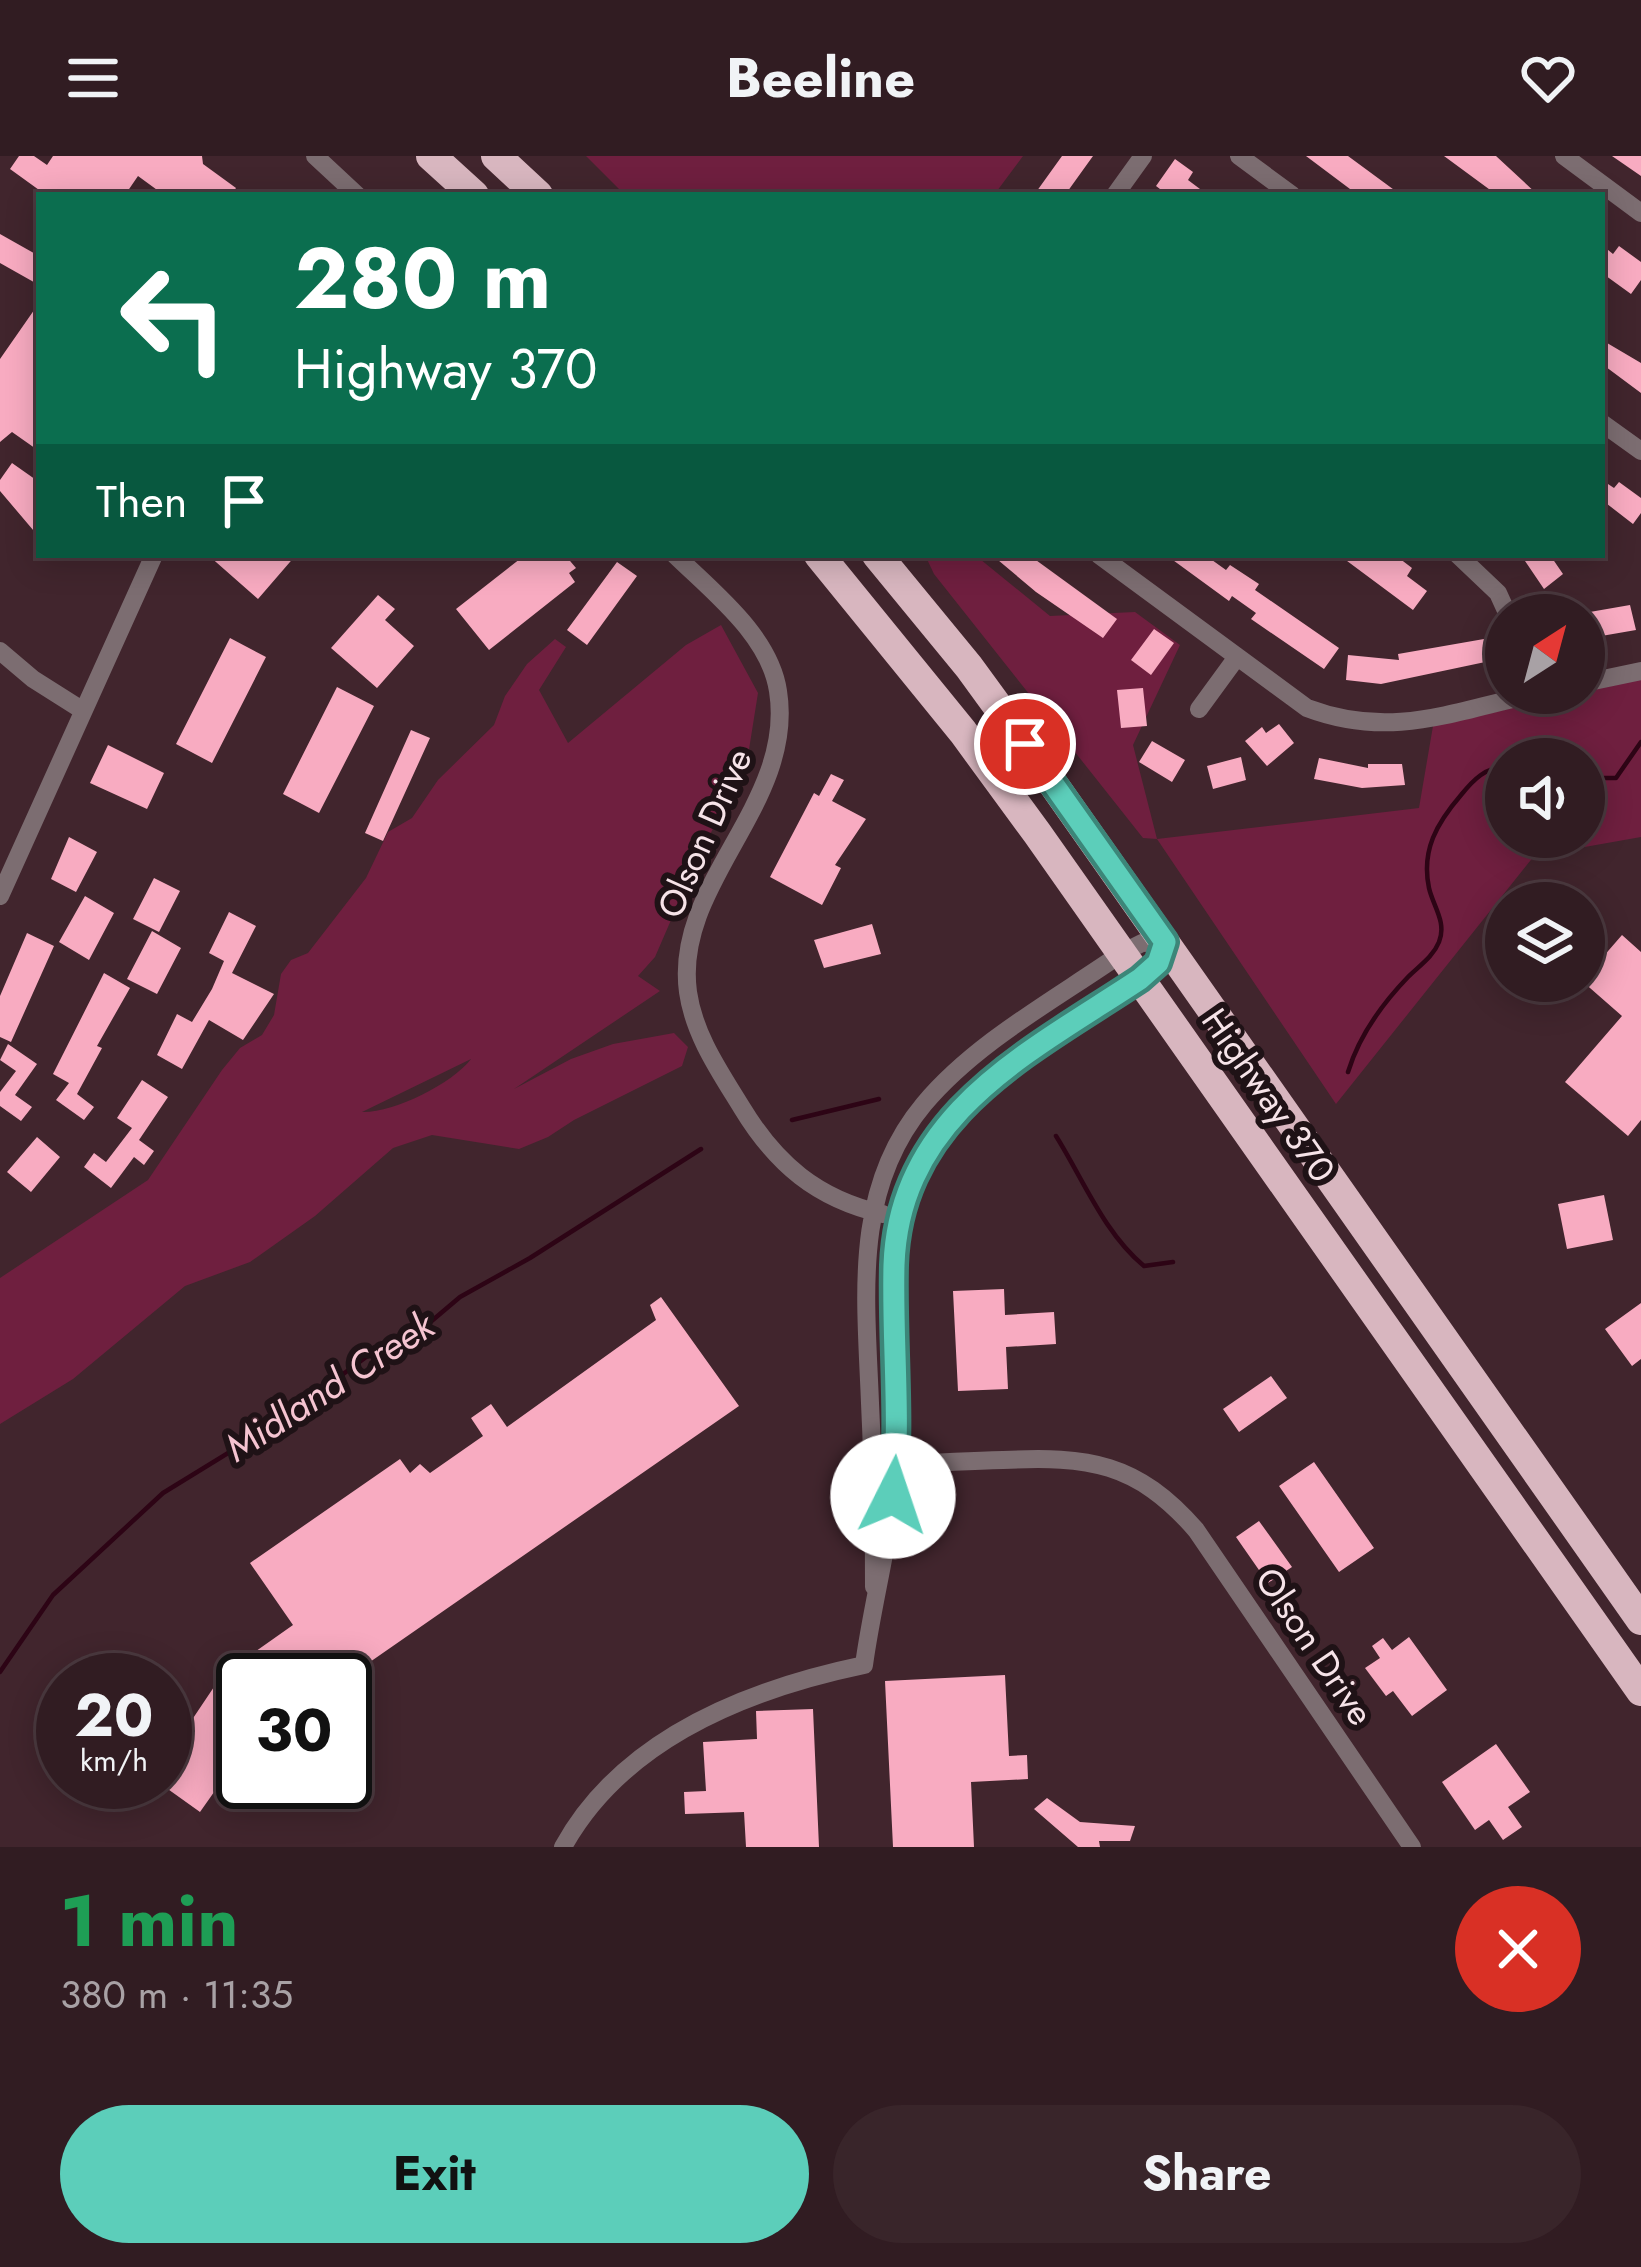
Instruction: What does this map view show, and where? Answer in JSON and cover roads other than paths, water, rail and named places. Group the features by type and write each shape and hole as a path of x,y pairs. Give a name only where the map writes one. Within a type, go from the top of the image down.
{"highway":[{"path":"431,156 471,192"},
{"path":"496,156 535,192"},
{"name":"Highway 370","path":"821,558 963,733 1641,1691"},
{"name":"Highway 370","path":"879,558 983,686 1641,1620"}],"street":[{"path":"315,156 354,192"},
{"path":"1117,192 1143,156"},
{"path":"1239,156 1288,192"},
{"path":"1564,156 1641,213"},
{"path":"1605,425 1641,451"},
{"path":"0,896 153,558"},
{"name":"Olson Drive","path":"678,558 760,646 776,680 780,707 773,764 692,935 687,971 692,1008 711,1056 772,1153 808,1184 872,1212 899,1218"},
{"path":"1103,558 1307,708 1340,721 1370,725 1427,720 1485,706"},
{"path":"1461,558 1498,594"},
{"path":"0,651 33,680 82,710"},
{"path":"1199,709 1237,657"},
{"path":"1605,678 1641,670"},
{"path":"563,1847 614,1782 707,1716 772,1688 864,1665 896,1464 894,1267 899,1218 920,1164 961,1106 1010,1066 1140,979 1158,963 1165,942 1142,943 1121,953 981,1051 927,1100 886,1165 872,1212 865,1280 874,1587"},
{"name":"Olson Drive","path":"873,1466 1055,1457 1102,1464 1151,1486 1196,1530 1412,1847"}],"waterway":[{"name":"Midland Creek","path":"1605,778 1616,778 1641,742"},
{"name":"Midland Creek","path":"1348,1072 1380,1009 1439,942 1440,921 1427,874 1429,849 1452,805 1485,773"},
{"name":"Midland Creek","path":"792,1120 879,1099"},
{"name":"Midland Creek","path":"1056,1136 1106,1222 1130,1253 1144,1266 1173,1262"},
{"name":"Midland Creek","path":"0,1672 53,1595 163,1493 277,1423 381,1346 421,1330 460,1297 701,1149"}]}
